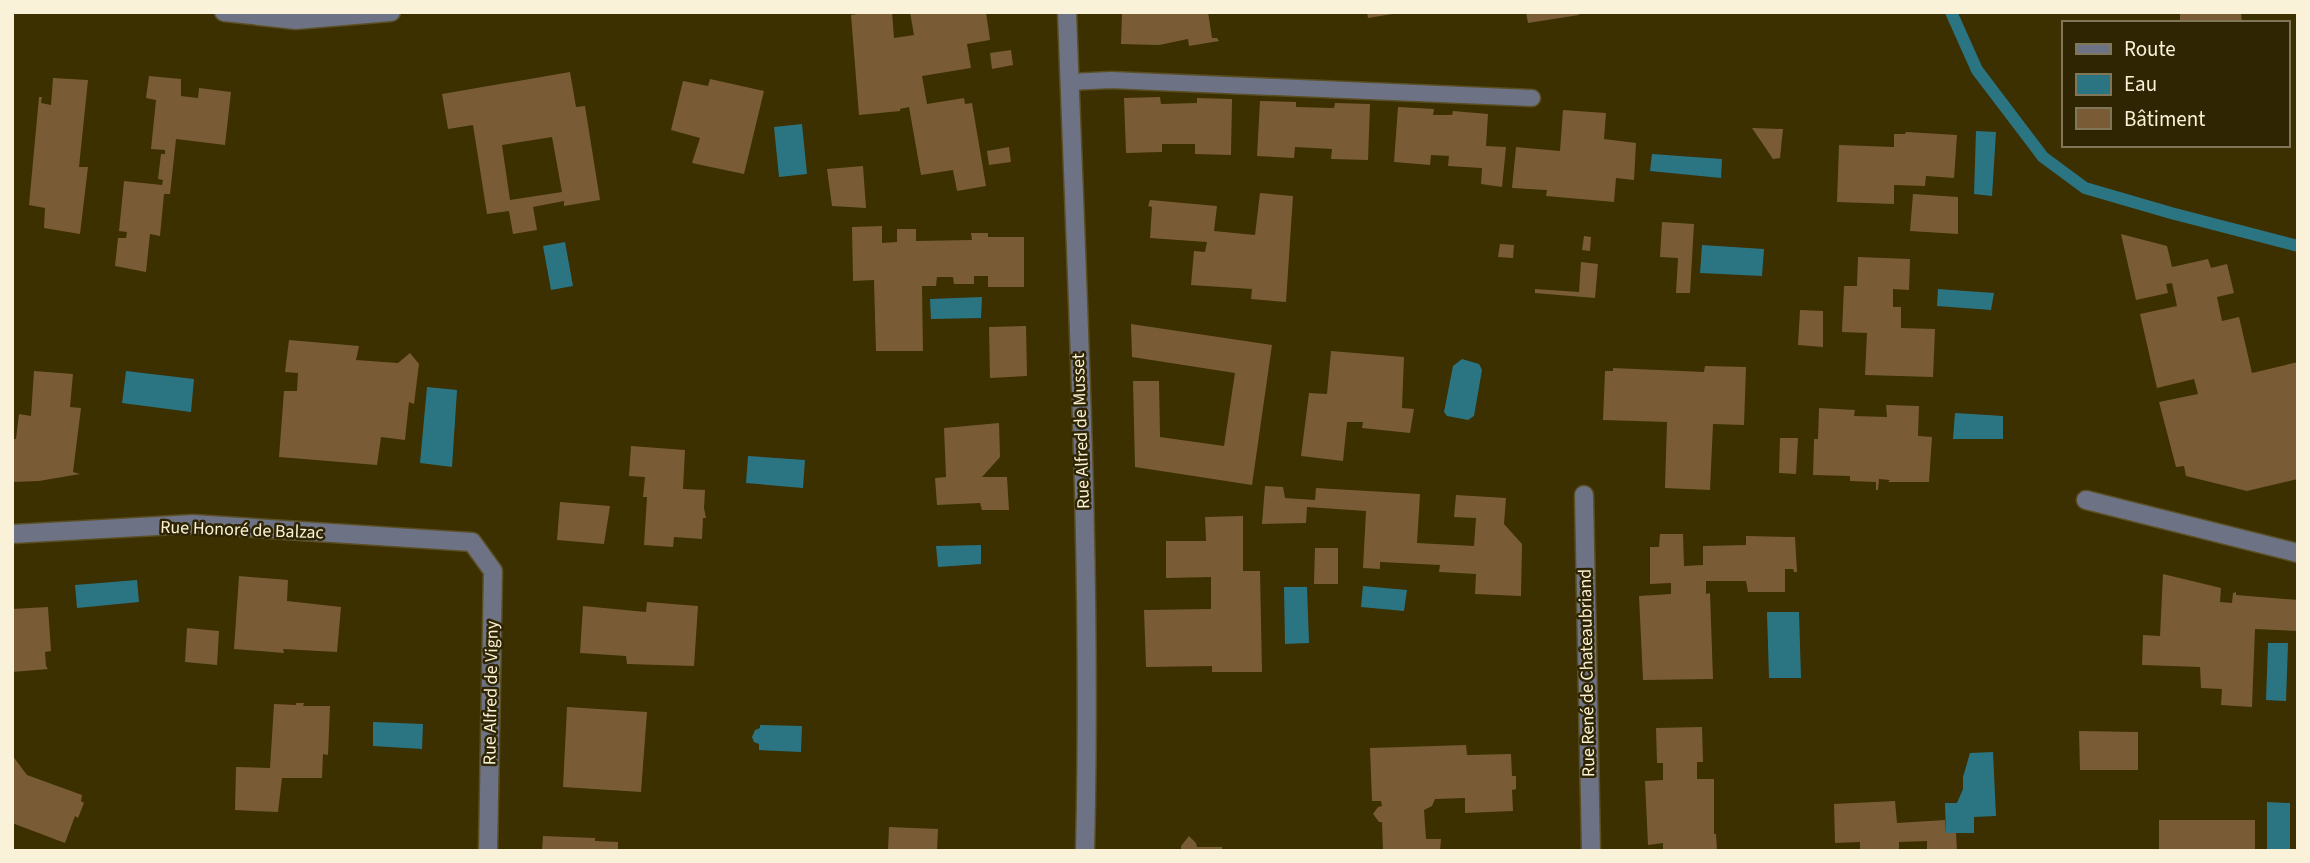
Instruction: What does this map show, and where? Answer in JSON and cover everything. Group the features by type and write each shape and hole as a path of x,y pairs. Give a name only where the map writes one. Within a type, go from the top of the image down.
{"street":[{"path":"224,12 296,20 391,12"},
{"name":"Rue Alfred de Musset","path":"1067,12 1088,731 1085,851"},
{"name":"Rue René de Chateaubriand","path":"1584,495 1591,851"},
{"path":"2086,500 2298,552"},
{"name":"Rue Honoré de Balzac","path":"12,534 193,524 472,542"},
{"name":"Rue Alfred de Vigny","path":"472,542 493,571 488,851"}],"lane":[{"path":"1069,82 1111,80 1532,98"}],"water":[{"path":"802,124 807,174 779,177 774,127"},
{"path":"1976,131 1996,132 1992,196 1974,194"},
{"path":"1652,154 1722,159 1721,178 1650,171"},
{"path":"565,242 573,286 551,290 543,246"},
{"path":"1702,245 1764,249 1762,276 1700,273"},
{"path":"1938,289 1994,293 1991,310 1937,306"},
{"path":"982,297 981,318 931,319 930,299"},
{"path":"1462,359 1479,364 1482,370 1474,416 1468,420 1447,416 1444,412 1453,366"},
{"path":"126,371 194,379 191,412 122,403"},
{"path":"427,387 457,390 452,467 420,463"},
{"path":"1955,413 2003,416 2003,439 1953,439"},
{"path":"748,456 805,460 803,488 746,483"},
{"path":"981,545 981,564 938,567 936,546"},
{"path":"137,580 139,602 77,608 75,585"},
{"path":"1363,586 1407,590 1404,611 1361,607"},
{"path":"1284,587 1307,587 1309,643 1285,644"},
{"path":"1767,612 1799,612 1801,678 1769,678"},
{"path":"2268,643 2288,643 2286,701 2266,700"},
{"path":"373,722 423,724 422,749 373,746"},
{"path":"760,725 802,726 801,752 759,750 759,744 754,742 752,737"},
{"path":"1993,752 1996,816 1974,817 1974,833 1946,833 1945,803 1957,803 1963,789 1963,777 1970,753"},
{"path":"2267,802 2290,803 2290,851 2267,850"}],"building":[{"path":"892,12 894,38 914,35 910,12 986,12 990,40 967,44 971,68 922,76 927,104 964,98 965,104 972,103 986,186 957,191 953,170 921,175 909,107 900,111 859,115 851,15"},
{"path":"1122,12 1208,12 1212,38 1219,41 1189,46 1188,39 1159,45 1121,44"},
{"path":"1367,12 1393,12 1393,14 1368,18"},
{"path":"1526,12 1578,12 1579,15 1528,23"},
{"path":"2180,12 2241,12 2242,21 2180,21"},
{"path":"1011,50 1013,65 992,69 990,53"},
{"path":"570,72 576,107 585,106 600,200 564,206 564,201 533,207 537,230 513,234 509,211 487,214 473,125 448,129 442,94","holes":["552,137 562,192 510,200 502,145"]},
{"path":"149,76 181,79 181,96 198,98 199,88 231,92 225,145 176,139 170,194 164,194 160,236 150,234 146,272 115,266 118,238 126,238 127,232 119,231 124,181 162,185 163,180 158,179 161,154 165,154 165,150 151,149 156,100 146,98"},
{"path":"53,78 88,80 79,167 88,167 80,234 44,228 45,208 29,205 39,97 42,97 41,103 51,105"},
{"path":"710,79 764,91 744,174 692,163 700,138 671,130 683,81 708,86"},
{"path":"1160,97 1161,104 1197,103 1197,98 1232,99 1231,155 1195,154 1195,144 1162,144 1162,152 1126,153 1124,98"},
{"path":"1260,101 1296,102 1296,107 1334,108 1335,103 1370,104 1368,160 1331,159 1332,149 1295,147 1294,158 1257,156"},
{"path":"1398,107 1434,109 1433,115 1452,115 1453,111 1488,114 1486,146 1506,147 1502,187 1481,184 1482,168 1448,166 1449,156 1431,155 1430,165 1394,162"},
{"path":"1563,110 1606,113 1604,139 1636,143 1634,180 1616,178 1614,202 1546,196 1547,190 1512,188 1516,147 1560,151"},
{"path":"1752,128 1783,129 1780,158 1773,159"},
{"path":"1906,132 1957,135 1954,178 1926,176 1925,186 1894,185 1894,204 1837,202 1839,145 1894,147 1894,134"},
{"path":"1009,147 1011,162 989,165 987,151"},
{"path":"863,166 866,208 832,206 827,169"},
{"path":"1260,193 1293,196 1286,302 1251,299 1252,289 1191,285 1194,251 1205,252 1207,242 1150,238 1150,200 1217,206 1214,231 1255,235"},
{"path":"1913,194 1958,197 1958,234 1910,231"},
{"path":"1662,222 1694,224 1690,293 1676,293 1678,258 1660,257"},
{"path":"882,226 882,243 897,242 897,229 916,229 916,241 972,240 971,233 988,233 988,237 1024,237 1024,287 988,287 988,276 974,276 974,284 954,284 953,277 937,277 936,286 922,286 923,351 876,351 874,280 853,281 852,227"},
{"path":"2121,234 2167,246 2172,267 2208,259 2211,268 2227,264 2234,293 2217,297 2222,321 2239,317 2252,373 2298,362 2298,479 2247,491 2186,476 2184,466 2176,467 2159,402 2198,394 2194,379 2157,388 2140,314 2177,306 2172,283 2166,284 2168,293 2136,300"},
{"path":"1584,236 1591,237 1590,251 1582,250"},
{"path":"1500,244 1514,245 1513,258 1498,257"},
{"path":"1858,257 1910,259 1909,290 1893,289 1893,307 1901,307 1901,328 1935,329 1933,377 1865,375 1867,333 1842,332 1844,286 1857,286"},
{"path":"1581,262 1598,264 1595,298 1535,293 1535,289 1579,292"},
{"path":"1800,310 1823,311 1823,347 1798,345"},
{"path":"1131,324 1272,345 1252,485 1135,467 1133,381 1159,381 1160,437 1224,446 1235,373 1132,357"},
{"path":"1026,326 1027,376 990,378 989,327"},
{"path":"289,340 359,346 356,360 398,363 410,353 419,364 414,404 409,402 405,440 381,437 377,465 279,457 284,391 297,391 298,373 285,372"},
{"path":"1331,351 1404,357 1402,408 1414,409 1410,433 1362,428 1363,422 1347,422 1343,461 1301,456 1309,393 1327,394"},
{"path":"1705,366 1746,367 1744,425 1713,424 1710,490 1665,488 1667,422 1603,420 1605,371 1613,371 1613,368 1704,372"},
{"path":"34,371 73,374 70,407 81,408 73,472 80,474 39,481 12,482 12,439 16,439 19,414 31,416"},
{"path":"1886,405 1919,406 1918,436 1932,437 1929,482 1888,482 1890,480 1879,479 1876,490 1876,482 1850,481 1850,476 1813,475 1814,439 1818,439 1819,408 1855,410 1854,416 1887,417"},
{"path":"999,423 1000,457 982,477 1007,477 1009,510 982,510 980,503 937,505 935,478 946,477 944,428"},
{"path":"1780,438 1798,438 1796,474 1779,473"},
{"path":"631,446 685,450 683,489 705,490 706,518 703,518 702,539 674,537 673,547 644,545 647,497 643,497 645,477 629,476"},
{"path":"1265,486 1283,487 1285,498 1315,500 1316,488 1420,494 1417,543 1474,546 1476,518 1454,517 1456,495 1506,498 1504,524 1522,544 1521,596 1475,594 1476,574 1439,572 1440,565 1380,562 1380,569 1363,568 1366,511 1307,507 1306,523 1262,524"},
{"path":"560,502 610,506 604,544 557,540"},
{"path":"1243,516 1243,571 1260,571 1262,672 1212,672 1212,666 1146,667 1144,610 1211,609 1211,577 1166,578 1166,541 1206,541 1205,517"},
{"path":"1660,534 1683,534 1684,566 1703,565 1703,546 1746,545 1746,536 1795,537 1797,572 1785,569 1785,592 1748,592 1746,581 1706,581 1706,594 1710,593 1713,679 1643,680 1639,596 1671,594 1671,583 1650,584 1650,547 1659,547"},
{"path":"1315,548 1338,548 1338,584 1314,584"},
{"path":"2163,574 2221,588 2220,602 2232,603 2233,593 2236,592 2236,595 2298,600 2298,631 2255,629 2252,707 2221,705 2222,689 2201,688 2200,667 2142,665 2143,635 2160,636"},
{"path":"239,576 288,580 287,601 341,607 337,652 283,649 284,653 234,649"},
{"path":"647,602 698,606 694,666 627,664 626,656 580,653 583,606 646,612"},
{"path":"48,607 51,651 45,652 48,669 12,672 12,609"},
{"path":"187,628 219,631 217,665 185,662"},
{"path":"304,703 303,706 330,706 328,755 323,754 322,778 282,778 278,812 235,810 236,767 270,768 274,704"},
{"path":"567,707 647,712 641,792 563,787"},
{"path":"1702,727 1703,762 1697,762 1697,779 1714,779 1714,834 1717,851 1663,851 1663,843 1648,845 1645,781 1663,780 1663,763 1657,763 1656,728"},
{"path":"2079,731 2138,732 2138,770 2080,770"},
{"path":"1466,745 1467,755 1511,754 1512,776 1516,776 1516,789 1512,790 1513,811 1465,813 1465,798 1435,799 1432,806 1424,810 1426,839 1441,839 1440,851 1383,851 1382,822 1373,814 1382,806 1381,801 1372,801 1370,748"},
{"path":"12,755 27,775 82,795 81,801 84,803 78,818 75,816 65,843 12,823"},
{"path":"1895,801 1897,823 1945,820 1946,833 1956,833 1957,851 1927,851 1927,841 1899,842 1899,851 1860,851 1860,842 1835,843 1834,804"},
{"path":"2159,820 2255,820 2255,851 2159,851"},
{"path":"889,827 938,829 937,851 888,851"},
{"path":"543,836 595,838 595,841 618,842 618,851 542,851"},
{"path":"1189,836 1197,847 1222,847 1222,851 1181,851 1181,846"}],"waterway":[{"path":"1951,12 1977,70 2043,157 2085,188 2298,246"}]}
